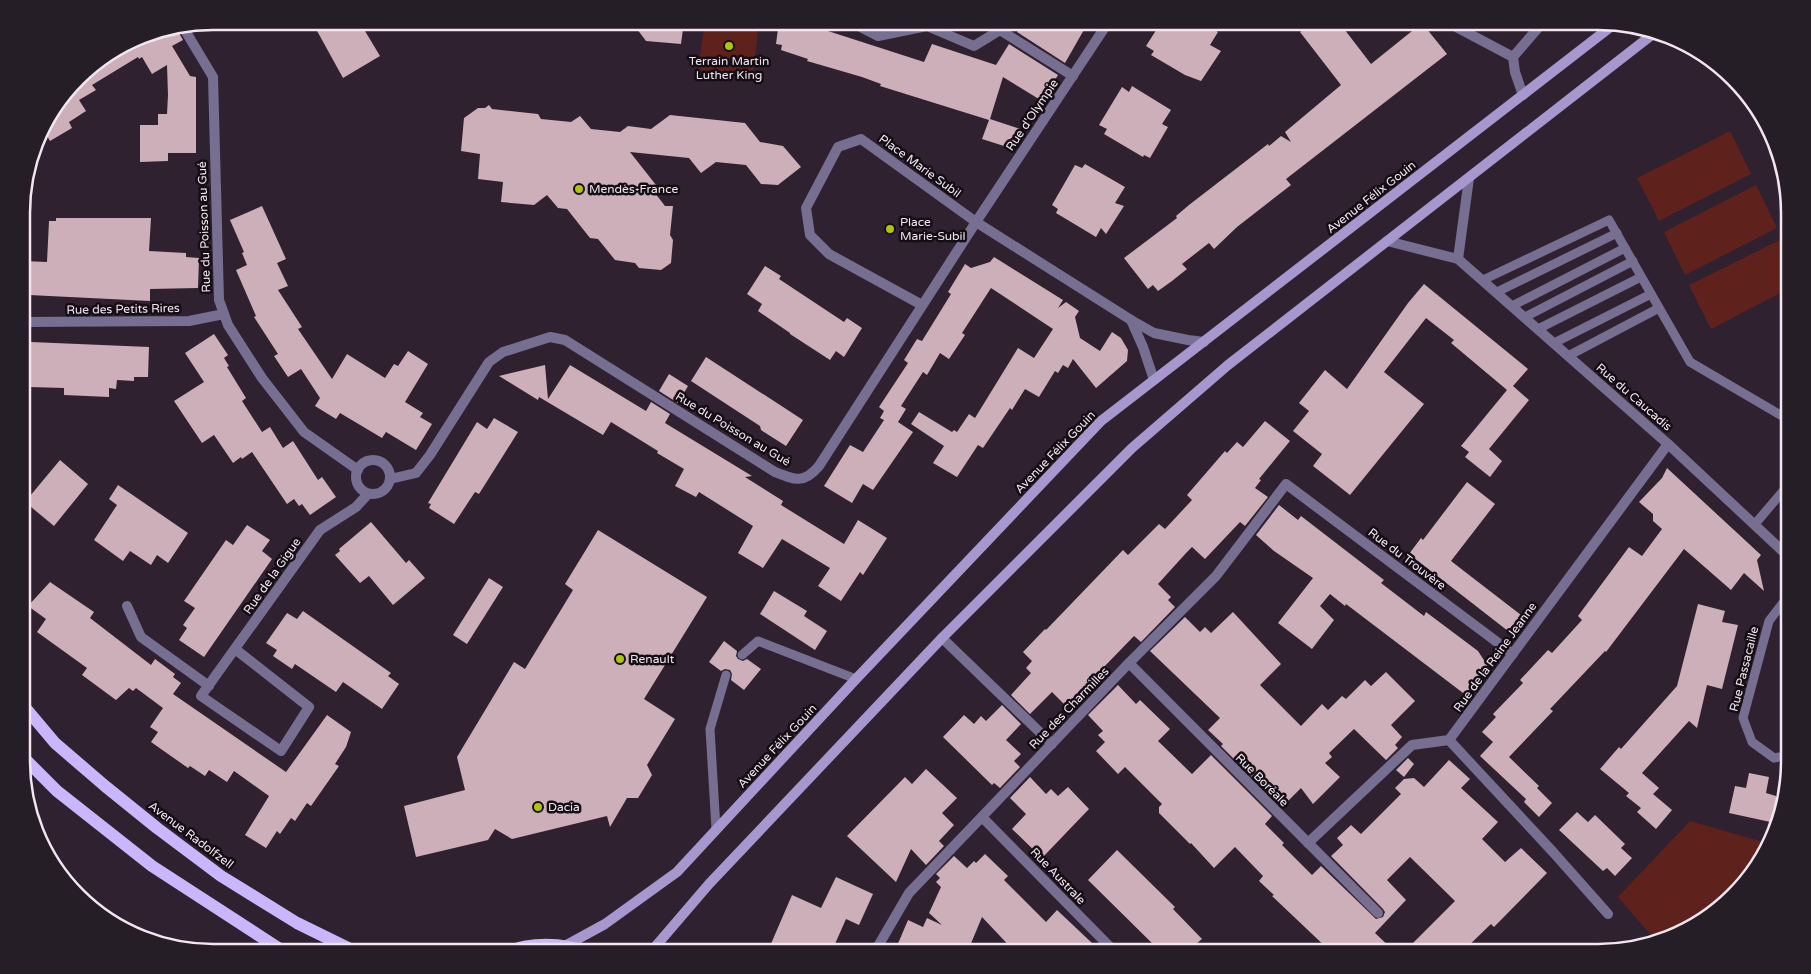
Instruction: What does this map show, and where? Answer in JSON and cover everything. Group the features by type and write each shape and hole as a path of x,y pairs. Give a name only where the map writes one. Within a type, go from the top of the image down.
{"main road":[{"name":"Avenue Félix Gouin","path":"567,944 613,918 677,872 1101,421 1607,30"},
{"path":"658,944 709,884 942,638 1132,448 1228,364 1649,37"},
{"name":"Avenue Radolfzell","path":"30,713 55,743 105,786 221,876 297,923 340,944"},
{"path":"30,764 56,791 152,866 272,944"}],"street":[{"path":"866,30 878,36 904,30"},
{"path":"941,30 974,46 1000,30 1073,76"},
{"name":"Rue d'Olympie","path":"976,222 1104,30"},
{"path":"1462,30 1513,57"},
{"path":"1523,95 1515,72 1513,57 1536,30"},
{"name":"Rue du Poisson au Gué","path":"187,32 213,78 219,300 228,325 262,378 304,432 358,470"},
{"name":"Place Marie Subil","path":"922,305 829,254 810,235 806,208 838,147 861,139 976,222"},
{"path":"1458,259 1469,178"},
{"path":"976,222 1154,333 1204,342"},
{"name":"Rue du Poisson au Gué","path":"390,479 416,472 430,454 489,362 503,352 550,337 565,340 775,472 792,479 802,479 812,474 819,466 976,222"},
{"name":"Rue du Caucadis","path":"1386,242 1458,259 1668,444 1781,549"},
{"name":"Rue des Petits Rires","path":"30,322 189,321 224,314"},
{"path":"1131,320 1143,347 1154,380"},
{"name":"Rue de la Reine Jeanne","path":"1449,740 1668,444"},
{"path":"374,460 385,464 389,470 390,479 389,485 381,493 368,494 360,488 356,475 365,462 374,460"},
{"name":"Rue du Trouvère","path":"1286,484 1513,654"},
{"name":"Rue des Charmilles","path":"879,944 909,893 1216,576 1286,484"},
{"name":"Rue de la Gigue","path":"208,686 320,530 356,507 368,494"},
{"path":"127,606 141,637 208,686 201,696 281,751 309,707 235,649"},
{"path":"942,638 1052,744"},
{"name":"Rue Boréale","path":"1129,664 1378,913"},
{"path":"1308,843 1412,745 1449,740 1608,914"},
{"name":"Rue Australe","path":"982,817 1107,944"}],"lane":[{"path":"1483,280 1609,220 1690,362 1781,415"},
{"path":"1497,292 1616,233"},
{"path":"1512,306 1625,248"},
{"path":"1525,317 1633,261"},
{"path":"1538,329 1641,277"},
{"path":"1554,344 1651,294"},
{"path":"1568,356 1659,308"},
{"path":"1755,524 1781,493"},
{"name":"Rue Passacaille","path":"1781,605 1769,621 1743,718 1752,742 1774,758 1781,757"},
{"path":"742,655 758,641 856,680"},
{"path":"716,829 710,729 726,675"}],"shaded area":[{"name":"Terrain Martin Luther King","path":"704,30 758,30 753,77 698,70"},
{"path":"1730,131 1751,174 1659,221 1637,178"},
{"path":"1756,185 1777,228 1685,275 1664,232"},
{"path":"1781,239 1781,293 1711,329 1689,285"},
{"path":"1690,821 1762,842 1757,853 1736,882 1719,899 1690,920 1668,930 1652,936 1618,897"}],"building":[{"path":"317,30 364,30 380,56 343,78"},
{"path":"638,30 683,30 681,44 646,41"},
{"path":"778,30 825,30 924,62 932,44 996,65 1009,44 1058,75 1042,101 1003,77 990,119 1020,129 1004,146 982,139 989,120 880,86 881,84 862,77 807,61 808,59 781,50 782,45 776,44"},
{"path":"1018,30 1084,30 1065,63 1017,32"},
{"path":"1156,30 1215,30 1218,32 1210,45 1221,51 1201,81 1185,75 1151,55 1154,51 1146,46"},
{"path":"1303,30 1345,30 1371,64 1413,30 1428,30 1447,54 1286,179 1291,185 1237,227 1214,249 1209,243 1182,264 1187,269 1172,281 1158,291 1153,285 1148,289 1124,258 1177,218 1176,216 1189,205 1268,144 1269,146 1281,136 1291,142 1285,132 1341,85 1300,32"},
{"path":"179,34 183,40 172,46 190,76 196,77 196,153 168,153 168,161 140,162 140,125 158,125 158,114 167,114 168,95 167,65 152,74 142,57 139,59 138,57 92,85 96,90 79,100 86,111 69,122 72,128 50,141 47,136 54,121 75,92 92,75 121,54 165,36"},
{"path":"1132,86 1171,110 1162,124 1168,127 1150,158 1144,155 1143,157 1104,134 1107,129 1099,125 1122,87 1129,92"},
{"name":"Mendès-France","path":"489,105 492,109 538,114 541,119 571,122 580,116 591,129 620,132 628,126 651,129 670,115 745,123 760,142 783,146 801,167 778,185 761,184 746,165 716,162 701,173 689,158 630,152 656,185 655,193 665,206 673,206 670,235 673,240 671,263 661,270 639,268 635,263 615,260 598,239 590,238 567,209 558,208 547,195 534,205 501,202 503,182 478,179 480,154 461,151 464,118 478,108 485,108"},
{"path":"1085,164 1125,187 1115,203 1124,206 1106,234 1101,228 1096,237 1056,213 1058,209 1052,205 1075,165 1082,168"},
{"path":"262,206 286,259 277,263 288,286 278,290 302,327 298,329 332,379 347,354 385,378 394,364 398,366 408,351 428,364 405,402 423,413 420,417 432,424 416,450 386,432 382,438 340,413 336,419 315,406 320,398 301,369 288,377 274,356 278,354 254,317 256,316 236,270 247,265 242,253 244,252 230,220"},
{"path":"56,218 151,218 149,251 186,253 186,257 199,258 198,288 150,289 150,301 30,295 30,261 47,262 49,221 56,221"},
{"path":"994,257 1063,300 1058,308 1066,302 1079,311 1075,317 1080,338 1100,351 1112,332 1121,338 1128,350 1127,361 1096,388 1073,359 1068,368 1063,365 1058,373 1055,371 1039,397 1025,389 1012,410 1010,408 983,448 978,445 957,477 933,463 944,446 911,424 919,412 952,432 954,430 957,432 969,414 975,418 1018,348 1034,358 1053,329 991,288 962,333 965,335 949,359 940,353 927,375 923,372 901,406 906,409 898,422 913,432 873,490 863,484 852,503 824,486 850,445 863,452 884,420 880,418 884,411 879,407 908,363 904,360 917,339 922,341 951,294 948,292 965,264 971,268 990,262"},
{"path":"765,266 781,276 779,279 844,322 847,318 862,328 844,357 836,351 830,360 758,311 762,304 747,294"},
{"path":"1424,284 1528,369 1513,386 1529,400 1489,449 1502,461 1490,477 1465,457 1469,452 1461,446 1507,390 1451,343 1454,340 1426,318 1384,372 1424,404 1350,495 1313,466 1322,454 1293,431 1309,411 1299,403 1325,370 1347,389 1408,303"},
{"path":"214,334 228,355 224,358 229,366 227,367 246,398 242,401 262,432 270,427 283,448 293,441 318,480 322,477 336,497 310,515 302,504 299,506 294,499 287,504 252,452 233,463 214,435 202,443 174,401 204,382 185,353"},
{"path":"31,342 149,347 148,377 134,377 134,381 117,380 116,389 109,388 109,397 64,395 64,388 30,387"},
{"path":"706,357 803,420 786,446 761,430 760,426 691,381"},
{"path":"545,365 548,399 570,365 646,411 651,402 670,414 665,423 752,476 745,477 783,501 781,505 844,544 858,520 887,538 863,575 860,572 841,601 818,586 830,568 782,539 763,568 738,553 753,526 699,492 696,497 675,486 684,469 611,422 603,435 539,397 538,400 499,376"},
{"path":"669,374 688,386 678,403 659,391"},
{"path":"494,418 518,432 479,494 475,492 454,524 429,508 431,504 428,503 477,422 487,429"},
{"path":"1265,421 1290,441 1259,479 1261,480 1255,488 1268,497 1245,526 1240,522 1205,559 1192,547 1187,552 1158,584 1171,597 1168,600 1175,607 1141,642 1134,636 1102,669 1108,675 1079,706 1073,699 1066,706 1052,692 1030,714 1011,695 1031,673 1026,668 1032,661 1023,652 1123,550 1128,555 1159,524 1165,529 1192,500 1187,495 1225,451 1227,453 1237,442 1243,447"},
{"path":"60,460 88,484 54,526 30,506 30,496"},
{"path":"1667,468 1761,555 1757,560 1764,591 1744,573 1731,590 1684,549 1606,652 1550,709 1553,711 1509,757 1539,786 1537,788 1552,803 1539,817 1524,802 1526,799 1480,756 1493,742 1482,732 1496,717 1493,714 1523,683 1520,680 1548,650 1552,653 1582,620 1578,616 1629,547 1642,556 1662,529 1653,521 1653,514 1639,502 1662,478"},
{"path":"1467,482 1495,504 1451,561 1521,615 1508,631 1409,554 1421,538 1423,540"},
{"path":"118,485 188,533 168,563 157,555 151,565 130,551 123,561 94,540 117,505 109,499"},
{"path":"1279,505 1298,520 1301,516 1384,580 1381,583 1424,616 1426,612 1478,651 1489,668 1467,696 1346,604 1345,606 1330,594 1320,606 1334,620 1312,649 1278,623 1313,578 1274,551 1256,535"},
{"path":"371,522 406,563 409,560 425,578 393,605 369,576 360,583 335,555 340,551 339,549"},
{"path":"247,525 270,540 262,551 272,559 204,657 179,640 187,628 183,625 195,608 184,601 226,540 233,545"},
{"path":"598,530 707,597 644,699 675,719 647,765 652,775 638,798 627,798 610,827 607,816 512,839 495,829 488,840 416,857 404,806 465,790 457,757 514,662 525,669 573,590 565,584"},
{"path":"489,578 503,587 467,644 453,635"},
{"path":"50,582 94,612 90,618 151,665 155,659 175,674 173,677 181,683 173,694 286,772 327,715 351,732 346,747 335,764 339,766 311,806 307,803 295,821 291,818 280,834 277,831 266,848 245,835 269,796 234,771 227,782 209,770 205,776 190,766 188,768 151,742 158,732 150,727 163,708 136,688 133,691 129,688 116,700 82,675 87,668 37,632 46,619 30,607 30,604"},
{"path":"774,591 807,611 804,616 827,631 815,650 760,614"},
{"path":"1698,604 1725,611 1722,622 1738,625 1722,689 1707,685 1697,728 1689,721 1642,773 1659,788 1653,794 1672,810 1656,829 1637,812 1641,808 1626,796 1629,793 1600,769 1619,747 1621,749 1677,686"},
{"path":"303,611 391,673 388,676 399,684 382,709 343,682 336,692 295,664 292,669 273,656 277,650 266,643 287,613 297,619"},
{"path":"1233,612 1281,664 1260,685 1301,726 1322,704 1328,710 1342,696 1346,699 1365,680 1371,686 1386,672 1415,701 1391,725 1402,737 1395,745 1398,748 1386,760 1354,729 1329,753 1332,757 1325,763 1340,777 1313,804 1301,788 1282,807 1221,746 1223,744 1208,730 1220,718 1150,651 1185,617 1200,632 1205,627 1211,633"},
{"path":"724,641 737,651 736,656 738,659 743,661 747,659 761,669 744,690 731,680 732,674 730,670 725,669 721,671 709,662"},
{"path":"1118,685 1136,704 1140,700 1170,729 1158,741 1192,774 1211,755 1272,816 1265,824 1284,843 1282,845 1312,875 1321,866 1376,919 1383,917 1385,912 1383,909 1331,856 1343,845 1337,838 1351,825 1361,834 1401,794 1395,788 1404,779 1414,778 1424,787 1449,760 1470,779 1461,788 1498,822 1482,839 1505,862 1521,848 1547,873 1494,927 1491,924 1470,944 1412,944 1455,901 1410,857 1387,880 1406,900 1375,933 1387,944 1323,944 1272,896 1274,895 1259,881 1263,876 1235,847 1214,868 1159,813 1159,807 1162,804 1125,767 1118,774 1096,751 1105,742 1098,735 1103,731 1088,715"},
{"path":"1002,705 1021,724 1006,740 1021,754 1014,761 1020,767 1000,788 994,783 992,785 943,737 964,715 974,724 981,716 986,721"},
{"path":"1408,758 1414,764 1404,777 1396,770"},
{"path":"926,769 957,798 942,813 954,825 939,841 944,846 926,865 911,849 896,882 847,836 905,777 912,784"},
{"path":"1749,773 1769,777 1766,793 1776,796 1777,798 1770,822 1729,813 1735,786 1746,788"},
{"path":"1030,777 1046,794 1051,789 1058,796 1068,787 1089,809 1042,858 1012,829 1026,814 1010,798"},
{"path":"1577,812 1588,822 1595,815 1625,844 1621,848 1632,858 1615,876 1607,868 1603,871 1559,830"},
{"path":"1117,850 1175,907 1173,909 1202,939 1196,944 1153,944 1088,880"},
{"path":"985,854 1008,876 1004,880 1046,922 1057,910 1092,943 1008,944 982,917 971,944 898,944 908,920 923,927 927,918 942,925 929,913 941,887 936,882 940,878 936,874 954,856 967,868 974,861 976,863"},
{"path":"836,877 873,894 859,925 846,919 835,944 771,944 792,895 821,908"}],"place":[{"name":"Terrain Martin Luther King","path":"729,46"},
{"name":"Mendès-France","path":"579,189"},
{"name":"Place Marie-Subil","path":"890,229"},
{"name":"Renault","path":"620,659"},
{"name":"Dacia","path":"538,807"}]}
